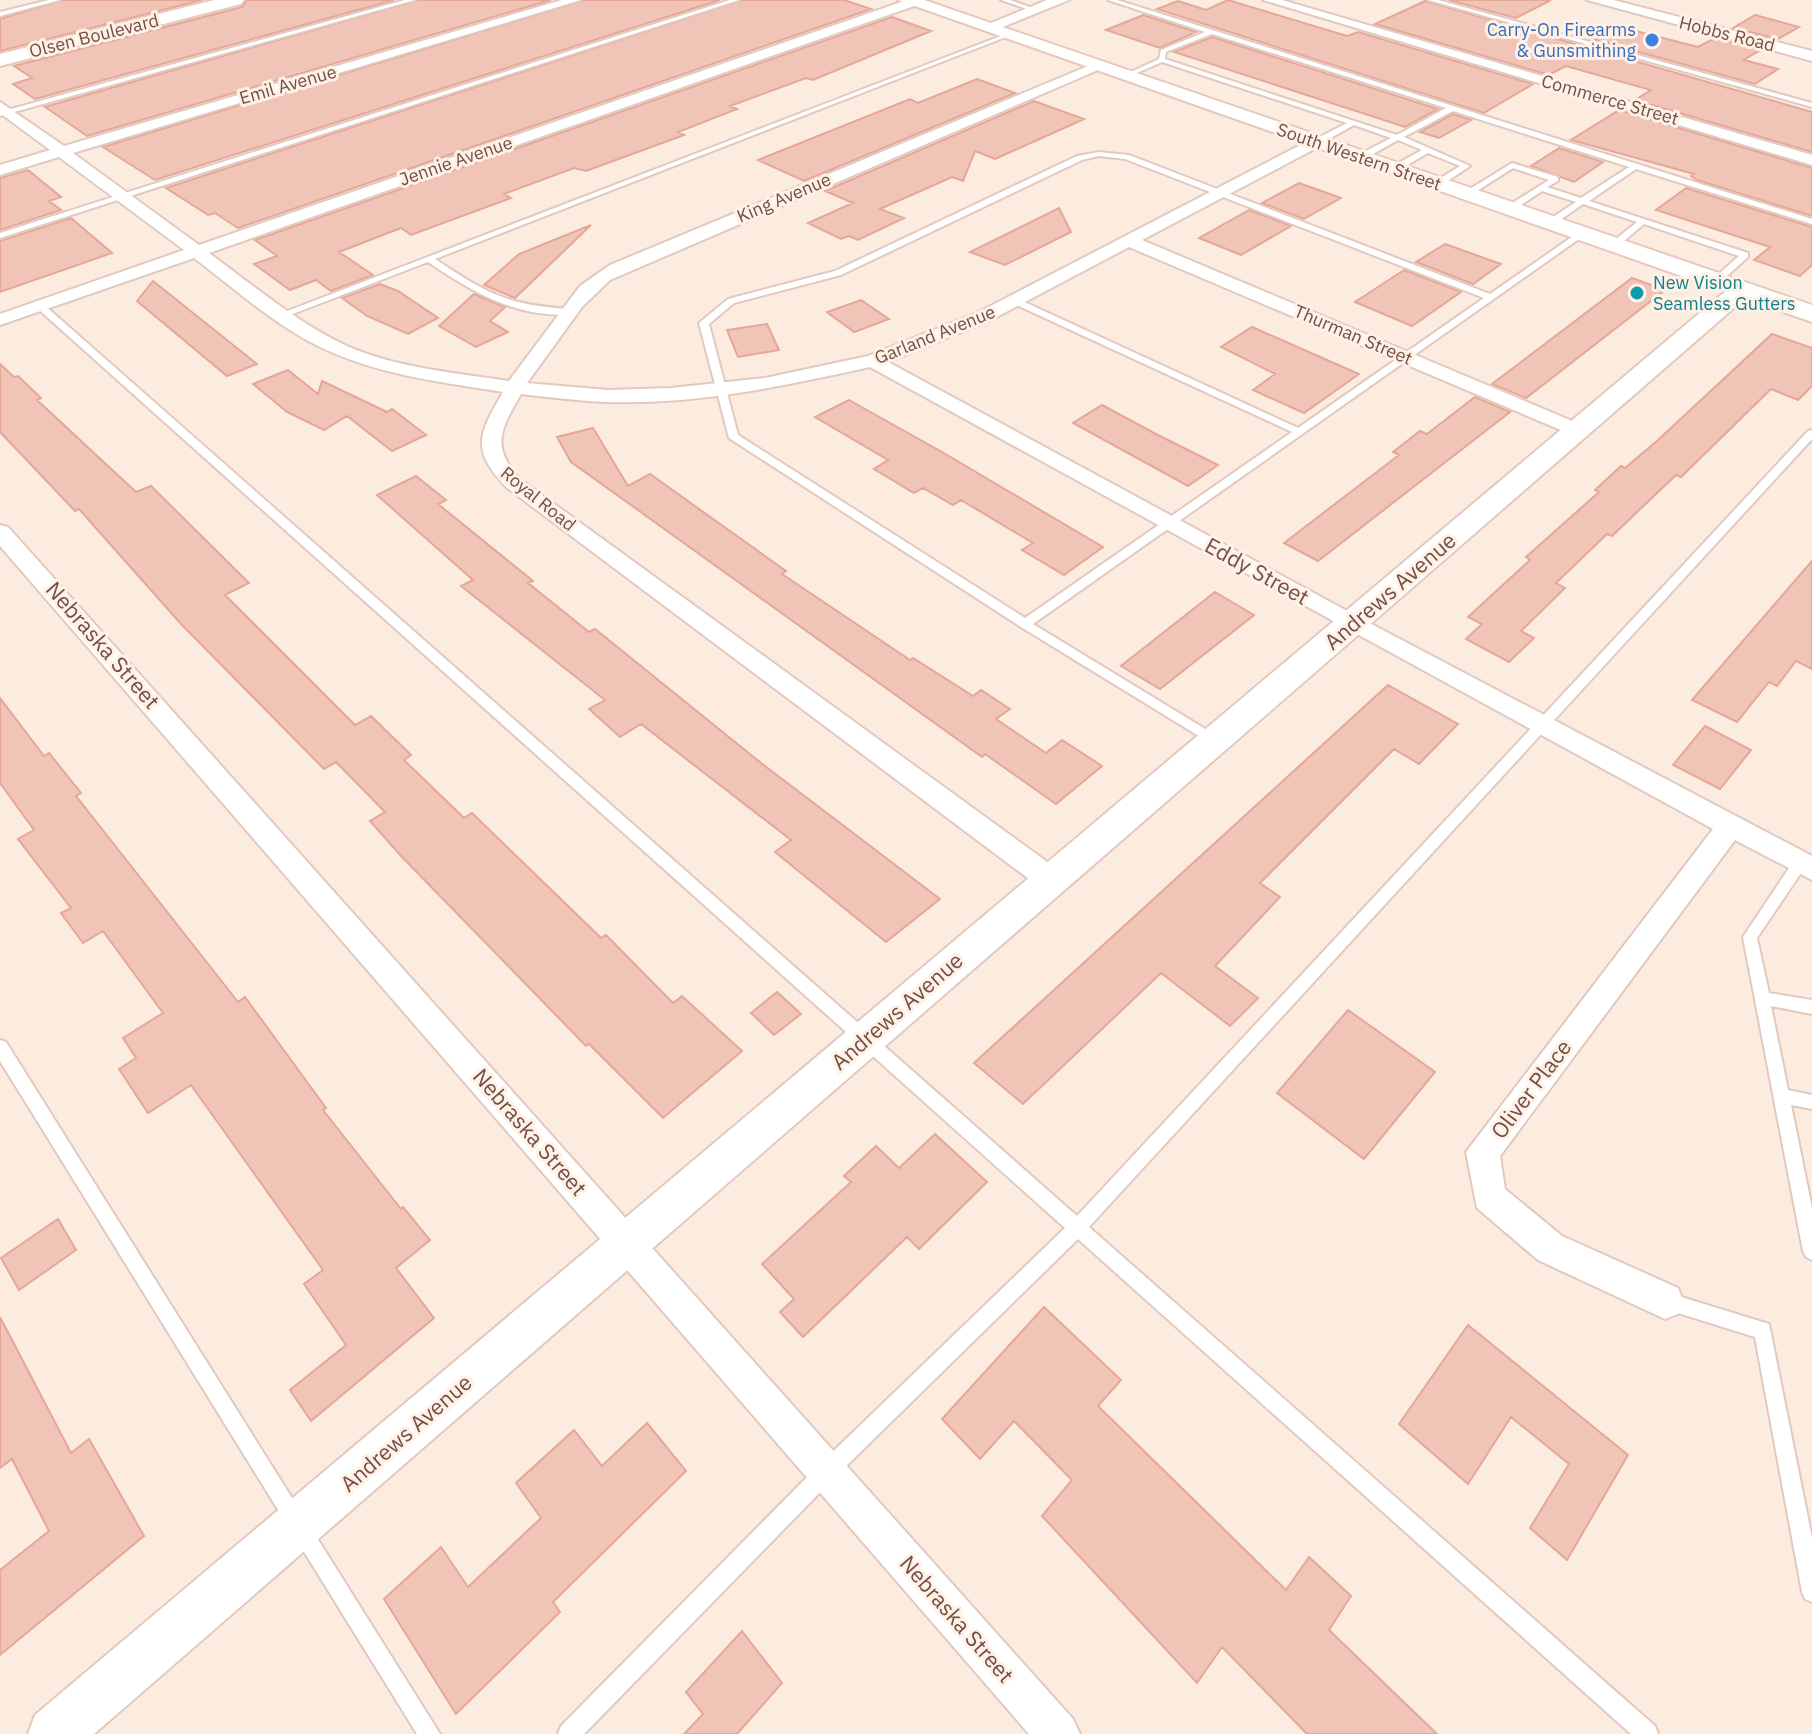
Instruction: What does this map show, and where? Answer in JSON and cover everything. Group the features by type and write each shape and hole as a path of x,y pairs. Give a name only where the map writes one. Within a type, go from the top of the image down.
{"main road":[{"name":"Olsen Boulevard","path":"0,60 235,0"},
{"name":"South Western Street","path":"910,1 1812,314"}],"street":[{"name":"Emil Avenue","path":"0,170 575,0"},
{"path":"987,28 1061,0"},
{"name":"Commerce Street","path":"1269,0 1812,160"},
{"name":"Hobbs Road","path":"1595,0 1812,56"},
{"name":"Jennie Avenue","path":"0,320 910,1"},
{"name":"King Avenue","path":"514,388 589,287 616,269 1098,67"},
{"path":"3,111 282,315 341,350 417,372 514,388"},
{"name":"Garland Avenue","path":"514,388 608,396 721,389 823,374 873,361 985,316 1317,142"},
{"name":"Thurman Street","path":"1129,241 1577,430"},
{"name":"Andrews Avenue","path":"54,1734 1577,430 1729,285"},
{"name":"Eddy Street","path":"873,361 1352,624 1731,825 1808,859"},
{"name":"Royal Road","path":"514,388 493,422 490,445 495,463 513,483 1051,880"},
{"name":"Nebraska Street","path":"0,532 1058,1734"},
{"name":"Oliver Place","path":"1665,1301 1550,1248 1489,1197 1483,1152 1731,825"}],"lane":[{"path":"0,14 57,0"},
{"path":"3,111 412,0"},
{"path":"0,236 736,0"},
{"path":"1004,0 1035,10"},
{"path":"1111,0 1812,222"},
{"path":"1431,0 1812,105"},
{"path":"1162,60 1163,51 1211,32"},
{"path":"282,315 1008,35"},
{"path":"1126,76 1162,60 1397,137 1425,152 1466,166 1437,184"},
{"path":"1361,157 1452,108"},
{"path":"1317,142 1353,123"},
{"path":"1394,169 1425,152"},
{"path":"1215,741 1025,624 733,436 704,323 731,301 838,273 1080,158 1099,154 1126,157 1222,191 1489,297"},
{"path":"1466,194 1512,165 1555,179 1509,209"},
{"path":"1550,223 1635,166"},
{"path":"1541,188 1745,255 1729,285"},
{"path":"1614,245 1643,221"},
{"path":"1025,624 1582,234"},
{"path":"428,258 496,302 521,310 569,312"},
{"path":"1015,301 1297,431"},
{"path":"40,306 863,1040 1079,1226 1647,1734"},
{"path":"569,1734 827,1471 1079,1226 1812,433"},
{"path":"1808,859 1750,937 1808,1214 1812,1251"},
{"path":"1762,998 1812,1007"},
{"path":"0,1047 429,1734"},
{"path":"1781,1096 1812,1102"},
{"path":"1665,1301 1763,1330 1812,1592"}],"building":[{"path":"63,0 202,0 0,51 0,19"},
{"path":"247,0 394,0 35,99 13,84 32,78 14,66 242,7"},
{"path":"418,0 551,0 87,136 45,107"},
{"path":"584,0 720,0 155,180 103,147"},
{"path":"742,0 844,0 871,9 238,228 215,213 208,215 166,188"},
{"path":"1228,0 1347,36 1358,32 1533,84 1484,113 1157,9 1178,1 1206,10"},
{"path":"1449,0 1551,0 1516,18"},
{"path":"1425,1 1812,112 1812,152 1635,100 1651,90 1566,66 1549,75 1375,24"},
{"path":"1143,15 1196,32 1160,48 1106,30"},
{"path":"1755,15 1799,27 1778,39 1733,28"},
{"path":"892,17 931,31 813,80 806,78 730,106 737,109 678,132 684,135 586,171 574,168 504,194 511,198 411,235 401,228 339,252 373,275 331,291 316,280 290,290 254,264 277,256 255,240"},
{"path":"1620,27 1698,47 1715,38 1760,50 1744,60 1778,69 1755,84 1595,40"},
{"path":"1212,37 1438,109 1405,127 1174,52"},
{"path":"977,79 1015,93 804,181 758,160 910,99 918,103"},
{"path":"1034,101 1084,119 995,159 975,151 963,181 952,177 880,209 904,218 858,240 849,236 841,239 808,223 853,203 825,191"},
{"path":"1619,110 1812,168 1812,216 1697,180 1691,176 1694,174 1571,140"},
{"path":"1453,114 1471,120 1439,138 1420,132"},
{"path":"1559,148 1603,162 1574,182 1531,166"},
{"path":"28,170 61,197 49,201 61,210 0,230 0,178"},
{"path":"1299,183 1341,198 1304,219 1262,203"},
{"path":"1686,188 1812,227 1812,265 1800,276 1754,260 1770,247 1656,210"},
{"path":"1059,208 1071,232 1005,265 970,252"},
{"path":"1249,210 1291,226 1241,255 1199,238"},
{"path":"71,218 112,253 0,292 0,241"},
{"path":"591,225 515,298 484,285 519,254"},
{"path":"1445,244 1501,264 1473,284 1416,262"},
{"path":"1404,270 1461,292 1412,326 1355,302"},
{"path":"1632,278 1665,290 1526,398 1492,384"},
{"path":"153,281 257,364 227,376 137,301"},
{"path":"380,284 398,291 438,318 408,334 367,316 342,298"},
{"path":"474,294 505,307 490,321 508,332 476,347 439,326"},
{"path":"861,300 889,319 854,332 827,312"},
{"path":"767,324 779,350 738,357 727,330"},
{"path":"1252,327 1359,374 1304,413 1253,390 1275,374 1221,347"},
{"path":"1772,334 1812,348 1812,386 1798,400 1771,389 1681,477 1676,475 1612,536 1607,534 1556,583 1565,588 1521,631 1534,638 1509,662 1466,639 1482,624 1468,617 1530,560 1526,557 1599,492 1595,490 1621,466 1625,468 1658,440"},
{"path":"0,364 14,377 18,376 41,398 37,400 136,492 151,486 249,583 225,595 355,725 371,716 411,755 404,760 464,818 472,813 601,938 606,935 673,1003 682,996 742,1051 663,1118 589,1044 586,1046 402,857 370,821 385,812 336,762 324,769 181,624 79,509 75,511 0,432"},
{"path":"288,370 318,394 322,381 387,412 392,409 426,435 392,451 347,416 324,430 287,412 253,384"},
{"path":"1475,397 1510,412 1318,561 1284,543 1399,455 1393,452 1420,431 1427,434"},
{"path":"849,400 1103,547 1064,575 1022,550 1033,543 961,500 953,505 923,488 914,493 874,469 888,460 815,417"},
{"path":"1102,405 1218,465 1188,486 1073,423"},
{"path":"593,428 628,486 650,474 786,571 782,574 910,660 913,658 973,696 981,690 1010,709 996,719 1046,753 1062,740 1102,766 1056,804 985,754 982,757 571,462 557,437"},
{"path":"416,476 446,500 438,504 533,581 528,583 589,632 595,629 761,763 940,899 886,942 775,852 791,840 641,724 620,737 589,709 605,700 461,586 473,580 377,495"},
{"path":"1812,561 1812,669 1796,661 1777,686 1769,682 1737,722 1692,700"},
{"path":"1215,592 1254,615 1160,689 1121,666"},
{"path":"1388,685 1458,724 1419,764 1394,749 1260,883 1280,897 1215,966 1258,998 1230,1026 1161,973 1023,1104 974,1063"},
{"path":"0,698 44,756 49,753 81,793 76,796 238,1002 245,997 326,1108 323,1110 401,1209 403,1207 430,1240 396,1268 434,1318 311,1421 290,1390 346,1345 304,1284 323,1270 191,1085 148,1113 119,1069 136,1058 123,1038 163,1013 103,931 83,943 61,913 71,908 18,839 34,830 0,783"},
{"path":"1705,726 1751,750 1720,789 1673,765"},
{"path":"777,992 801,1014 774,1035 751,1013"},
{"path":"1348,1010 1435,1072 1364,1159 1277,1093"},
{"path":"935,1134 987,1182 919,1249 907,1237 803,1337 780,1312 794,1299 762,1264 851,1182 844,1176 876,1146 899,1168"},
{"path":"58,1219 76,1250 19,1290 1,1258"},
{"path":"1044,1307 1121,1380 1098,1406 1286,1590 1309,1557 1351,1596 1329,1630 1437,1734 1307,1734 1222,1647 1197,1683 1042,1516 1072,1480 1014,1421 980,1459 942,1419"},
{"path":"0,1317 71,1453 89,1439 144,1536 0,1655 0,1570 49,1531 12,1459 0,1468"},
{"path":"1468,1325 1628,1455 1567,1560 1530,1528 1569,1464 1511,1417 1468,1484 1399,1424"},
{"path":"647,1423 686,1471 553,1602 560,1612 456,1714 384,1599 441,1547 468,1587 541,1518 516,1483 574,1430 602,1466"},
{"path":"742,1631 782,1683 737,1734 684,1734 703,1714 686,1692"}],"place":[{"name":"Carry-On Firearms & Gunsmithing","path":"1652,40"},
{"name":"New Vision Seamless Gutters","path":"1637,293"}]}
